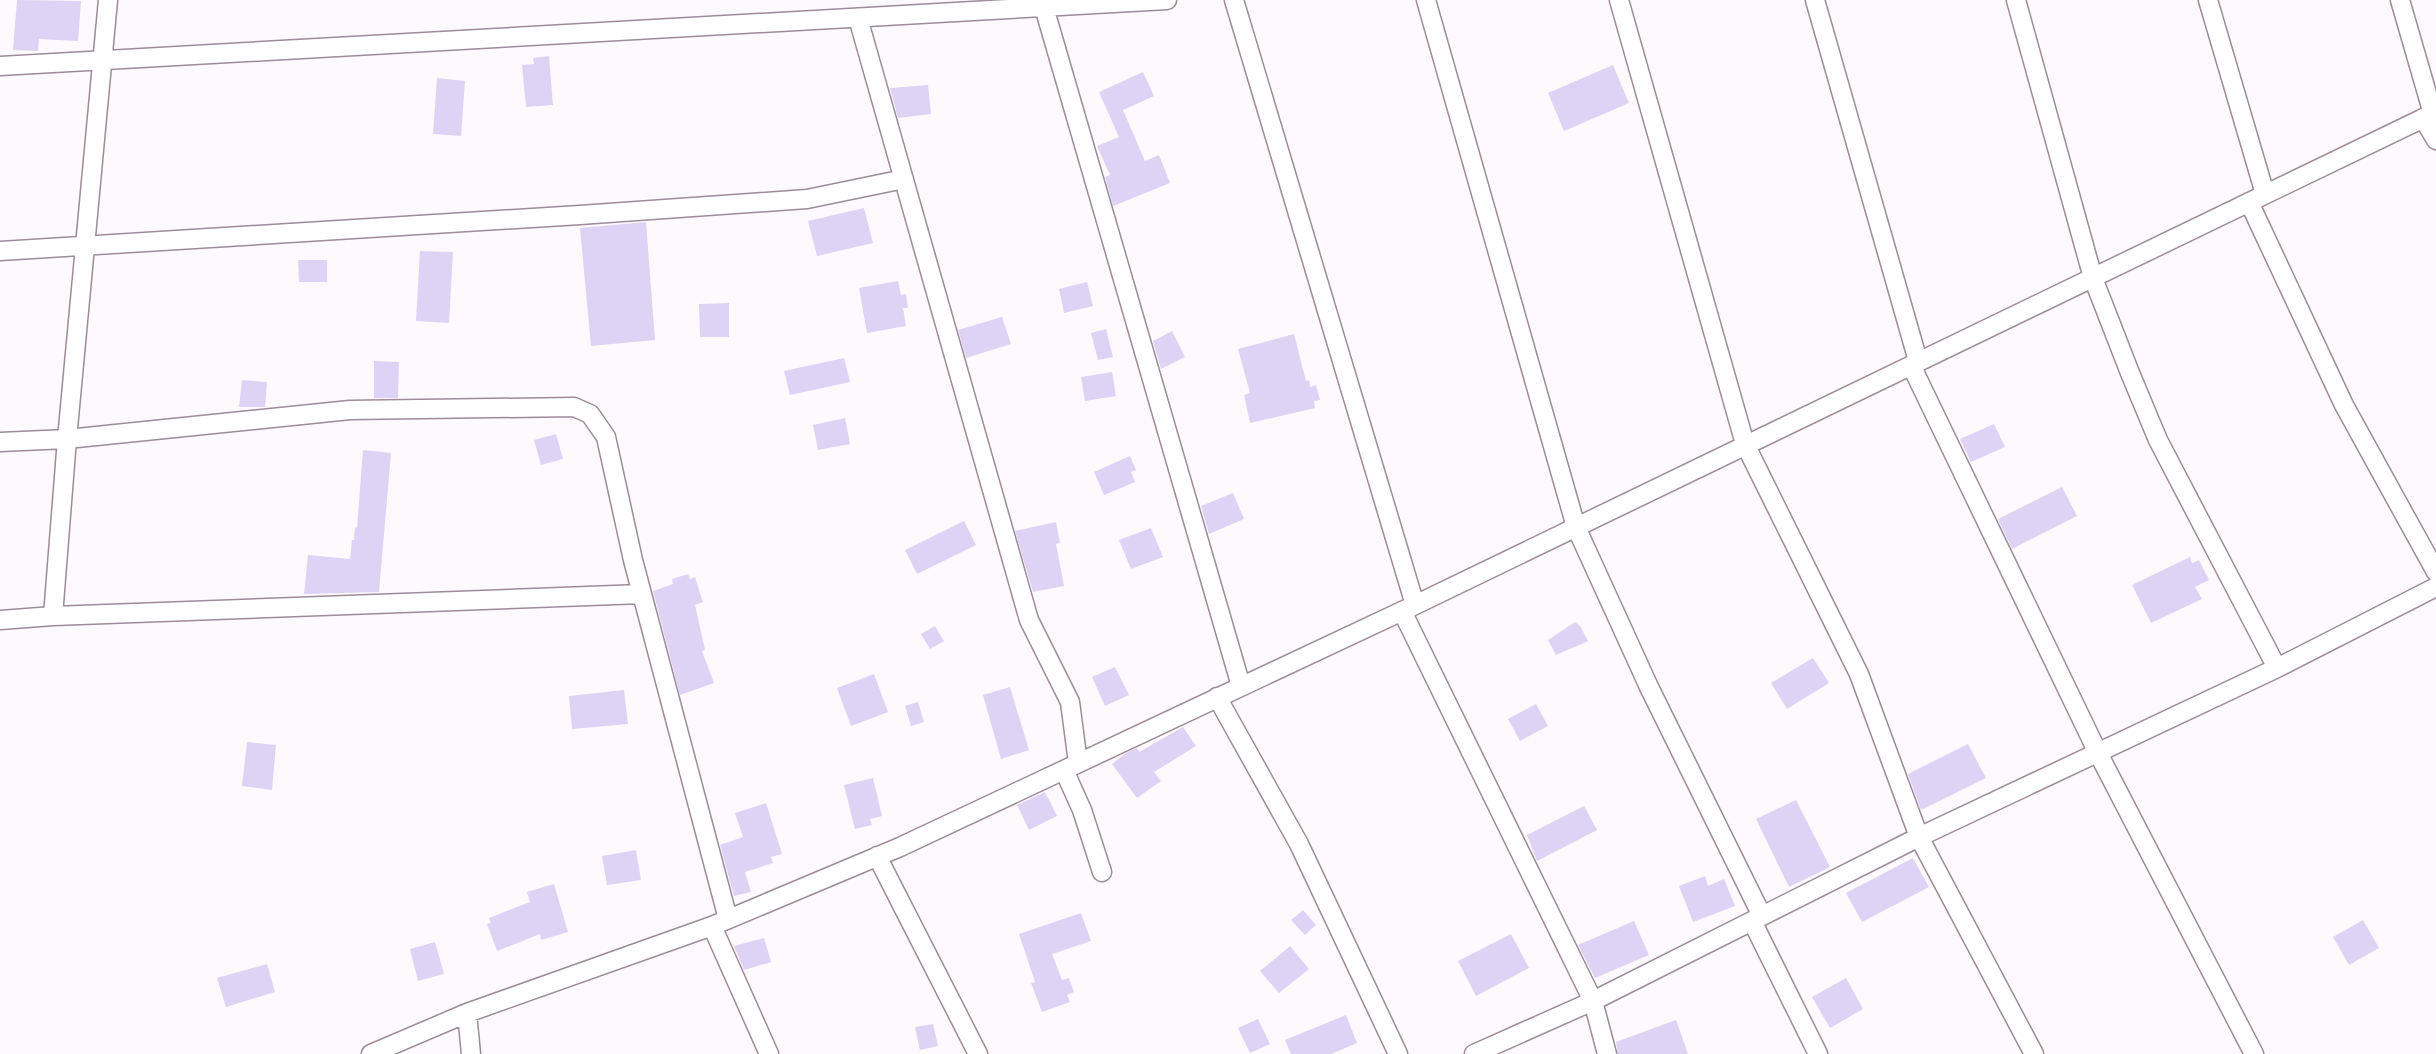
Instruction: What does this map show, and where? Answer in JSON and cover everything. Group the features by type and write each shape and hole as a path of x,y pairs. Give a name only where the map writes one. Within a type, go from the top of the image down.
{"street":[{"path":"53,616 108,0"},
{"path":"0,66 1167,0"},
{"path":"1234,0 1409,608 1593,1000 1607,1054"},
{"path":"1426,0 1576,527 1818,1054"},
{"path":"1619,0 1745,444 1858,674 1919,837 2034,1054"},
{"path":"1815,0 1914,363 2097,751 2254,1054"},
{"path":"2016,0 2093,278 2158,440 2277,668"},
{"path":"2208,0 2257,198 2344,405 2436,572"},
{"path":"2400,0 2436,139"},
{"path":"1044,7 1241,686"},
{"path":"858,18 1030,621 1070,702 1071,766 1102,872"},
{"path":"371,1054 467,1013 720,923 877,856 1409,608 2431,115"},
{"path":"0,251 807,198 904,179"},
{"path":"0,442 67,439 350,411 574,407 590,414 606,437 720,923 769,1054"},
{"path":"1474,1054 1593,1000 2097,751 2277,668 2436,587"},
{"path":"0,620 642,594"},
{"path":"1217,697 1299,844 1398,1054"},
{"path":"877,856 978,1054"},
{"path":"467,1013 471,1054"}],"building":[{"path":"17,0 81,1 78,41 39,39 38,51 13,50"},
{"path":"549,56 553,105 526,107 522,65 534,64 533,58"},
{"path":"1613,65 1629,103 1564,131 1548,93"},
{"path":"1143,72 1154,96 1123,110 1145,161 1159,155 1170,183 1113,206 1105,177 1110,175 1097,146 1119,137 1099,92"},
{"path":"437,78 465,81 461,136 433,134"},
{"path":"928,85 931,114 898,118 890,88"},
{"path":"864,208 873,243 817,256 808,221"},
{"path":"646,222 655,340 591,346 580,228"},
{"path":"420,251 453,252 449,323 416,321"},
{"path":"298,260 327,260 327,282 299,282"},
{"path":"898,281 901,295 906,294 908,308 903,308 906,326 867,333 859,288"},
{"path":"1087,282 1093,306 1064,313 1059,289"},
{"path":"729,303 729,337 700,337 699,304"},
{"path":"1002,317 1011,344 966,358 958,330"},
{"path":"1106,329 1113,357 1098,360 1091,333"},
{"path":"1172,331 1185,357 1161,369 1153,341"},
{"path":"1294,334 1306,381 1309,380 1310,387 1316,385 1320,400 1314,401 1315,408 1250,423 1244,395 1250,393 1238,349"},
{"path":"844,358 850,382 790,395 784,371"},
{"path":"374,361 399,362 398,398 374,398"},
{"path":"1112,372 1116,396 1085,401 1081,377"},
{"path":"242,380 267,382 265,407 239,407"},
{"path":"845,418 850,444 818,450 813,425"},
{"path":"1994,424 2005,447 1971,462 1960,439"},
{"path":"556,434 563,459 541,465 534,440"},
{"path":"363,450 391,453 379,592 304,594 308,555 350,559 355,527 357,528"},
{"path":"1130,456 1136,470 1131,472 1135,482 1104,495 1094,472"},
{"path":"2062,487 2077,516 2012,549 1998,519"},
{"path":"1233,493 1244,519 1209,534 1201,506"},
{"path":"964,521 976,545 917,574 905,550"},
{"path":"1056,522 1060,543 1056,544 1064,586 1033,592 1015,531"},
{"path":"1151,528 1163,557 1131,569 1119,540"},
{"path":"2190,557 2192,563 2199,560 2209,580 2195,587 2202,599 2151,623 2132,585"},
{"path":"688,574 690,579 695,577 703,602 695,605 705,650 702,651 714,683 680,695 653,591 673,584 672,579"},
{"path":"1575,622 1588,641 1556,655 1548,640"},
{"path":"935,626 944,641 930,649 921,634"},
{"path":"1813,658 1829,683 1787,709 1771,683"},
{"path":"1115,667 1129,695 1105,706 1092,677"},
{"path":"874,674 888,712 851,726 837,688"},
{"path":"1010,687 1029,750 1001,759 983,695"},
{"path":"624,690 628,724 572,729 569,696"},
{"path":"918,702 924,722 911,726 905,706"},
{"path":"1536,704 1548,726 1520,741 1508,719"},
{"path":"1183,727 1196,746 1154,772 1161,781 1137,798 1112,764 1126,753 1137,748 1139,752"},
{"path":"247,742 276,745 272,790 242,786"},
{"path":"1968,744 1986,778 1921,810 1908,774"},
{"path":"873,778 882,816 870,819 872,825 855,829 844,785"},
{"path":"1045,792 1057,816 1029,830 1017,805"},
{"path":"1796,800 1830,867 1789,887 1756,819"},
{"path":"766,803 782,854 771,857 773,863 745,872 751,892 734,896 720,845 743,837 735,813"},
{"path":"1584,806 1597,830 1537,861 1527,835"},
{"path":"636,850 641,880 607,885 602,856"},
{"path":"1913,858 1929,887 1862,922 1846,893"},
{"path":"1705,876 1708,886 1724,879 1735,906 1693,922 1679,886"},
{"path":"554,884 568,932 541,940 540,934 497,951 487,924 491,923 489,918 530,902 527,892"},
{"path":"1303,910 1316,925 1305,935 1291,920"},
{"path":"1081,913 1091,941 1052,954 1062,980 1069,978 1074,992 1067,995 1070,1002 1042,1012 1031,983 1035,982 1019,934"},
{"path":"2363,920 2379,948 2349,965 2333,937"},
{"path":"1634,921 1649,955 1595,978 1578,945"},
{"path":"1511,934 1529,968 1476,996 1458,961"},
{"path":"764,938 771,962 744,970 734,946"},
{"path":"435,942 444,974 418,981 410,949"},
{"path":"1290,946 1309,969 1279,993 1260,971"},
{"path":"267,964 275,992 226,1007 217,978"},
{"path":"1846,978 1863,1009 1830,1028 1812,997"},
{"path":"1346,1015 1357,1043 1331,1054 1291,1054 1285,1040"},
{"path":"1258,1019 1270,1044 1250,1053 1238,1028"},
{"path":"1676,1020 1688,1054 1618,1054 1616,1042"},
{"path":"933,1024 938,1046 920,1050 915,1027"}]}
